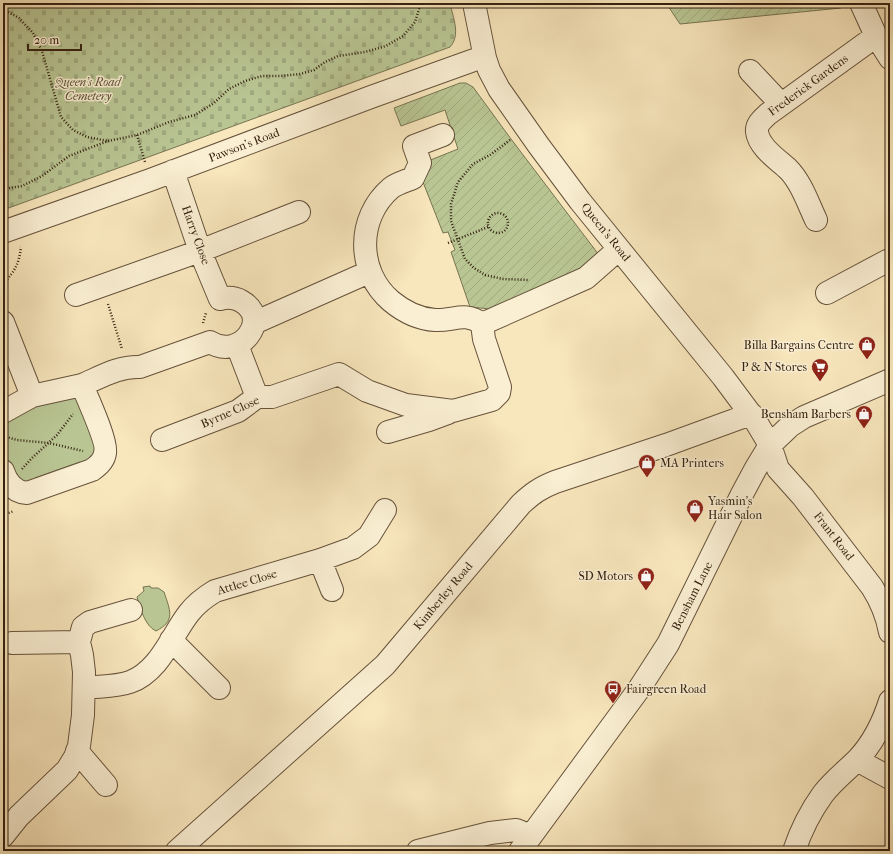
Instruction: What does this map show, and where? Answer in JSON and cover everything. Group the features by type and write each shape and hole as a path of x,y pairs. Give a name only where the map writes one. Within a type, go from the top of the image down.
{"street":[{"name":"Queen's Road","path":"474,3 485,58 493,79 525,127 580,201 723,377 751,414 770,445"},
{"path":"861,3 876,36 890,58"},
{"name":"Frederick Gardens","path":"816,220 799,184 790,171 762,144 757,127 759,122 781,104 876,36"},
{"name":"Pawson's Road","path":"10,229 173,172 371,97 474,60 485,58"},
{"path":"750,71 781,104"},
{"path":"443,134 414,146 420,163 413,178 391,188 371,216 365,238 366,262 373,280 391,301 402,309 424,319 436,320 467,317 475,319 482,324 586,278 619,249"},
{"name":"Harry Close","path":"173,172 200,251 220,299"},
{"path":"76,295 200,251 299,212"},
{"path":"827,293 887,261 890,265"},
{"path":"254,323 369,272"},
{"path":"3,412 32,396 84,390 119,369 128,366 140,367 210,342 221,347 237,345 252,331 254,323 253,314 249,306 234,298 226,297 220,299"},
{"path":"3,322 32,396"},
{"name":"Byrne Close","path":"162,440 238,411 257,397 272,397 339,374 367,391 406,405 453,411 492,400 499,393 500,387 484,339 482,324"},
{"path":"237,345 257,397"},
{"name":"Bensham Lane","path":"525,843 639,689 668,644 741,496 770,445 790,426 804,417 890,380"},
{"path":"7,479 22,493 27,493 92,470 100,464 104,458 106,447 84,390"},
{"path":"388,432 430,420 453,411"},
{"name":"Kimberley Road","path":"177,851 385,664 532,493 540,487 666,445 751,414"},
{"name":"Frant Road","path":"770,445 778,469 803,497 879,597 890,632"},
{"name":"Attlee Close","path":"84,688 129,682 140,677 149,671 157,662 189,612 198,602 215,591 320,560 353,548 369,536 386,510"},
{"path":"320,560 332,590"},
{"path":"3,836 19,816 67,770 77,751 83,715 84,688 81,632 86,624 131,610"},
{"path":"171,640 219,688"},
{"path":"12,643 81,649"},
{"path":"794,851 801,831 824,793 857,760 876,735 884,719 890,701"},
{"path":"77,751 106,785"},
{"path":"857,760 890,778"},
{"path":"418,851 490,833 516,830 525,843"}],"path":[{"path":"3,189 22,186 42,176 69,156 108,141 138,135 168,122 195,115 214,103 229,89 245,81 262,76 300,74 314,70 325,62 338,56 365,52 386,46 403,36 415,22 421,3"},
{"path":"3,9 19,18 33,33 42,51 62,117 74,130 87,138 108,141"},
{"path":"525,127 490,155 473,164 458,182 451,204 451,220 465,259 474,268 485,275 503,279 530,280"},
{"path":"138,135 150,180"},
{"path":"496,214 505,216 508,221 507,228 502,233 496,233 489,227 489,220 491,216 496,214"},
{"path":"448,243 489,227"},
{"path":"3,284 13,273 20,260 21,244 10,229"},
{"path":"102,286 128,366"},
{"path":"210,342 203,330 203,321 212,304 220,299"},
{"path":"7,479 24,467 64,426 84,390"},
{"path":"3,436 17,440 49,443 104,458"}],"green space":[{"name":"Queen's Road Cemetery","path":"3,3 450,3 456,32 450,47 3,210"},
{"path":"666,3 840,3 841,8 680,24"},
{"path":"460,83 466,83 473,87 599,255 581,270 490,309 470,307 451,252 455,250 448,232 443,233 421,177 428,161 458,149 445,110 401,126 394,108"},
{"path":"74,398 77,400 102,448 82,467 80,462 35,478 32,486 10,477 3,457 3,422 32,407 34,408 43,401"},
{"path":"150,586 151,588 158,588 164,592 170,614 167,623 156,631 152,629 146,621 137,597 144,591 143,587"}],"place":[{"name":"Billa Bargains Centre","path":"867,360"},
{"name":"P & N Stores","path":"820,382"},
{"name":"Bensham Barbers","path":"864,429"},
{"name":"MA Printers","path":"647,478"},
{"name":"Yasmin's Hair Salon","path":"695,523"},
{"name":"SD Motors","path":"646,591"},
{"name":"Fairgreen Road","path":"613,704"}]}
